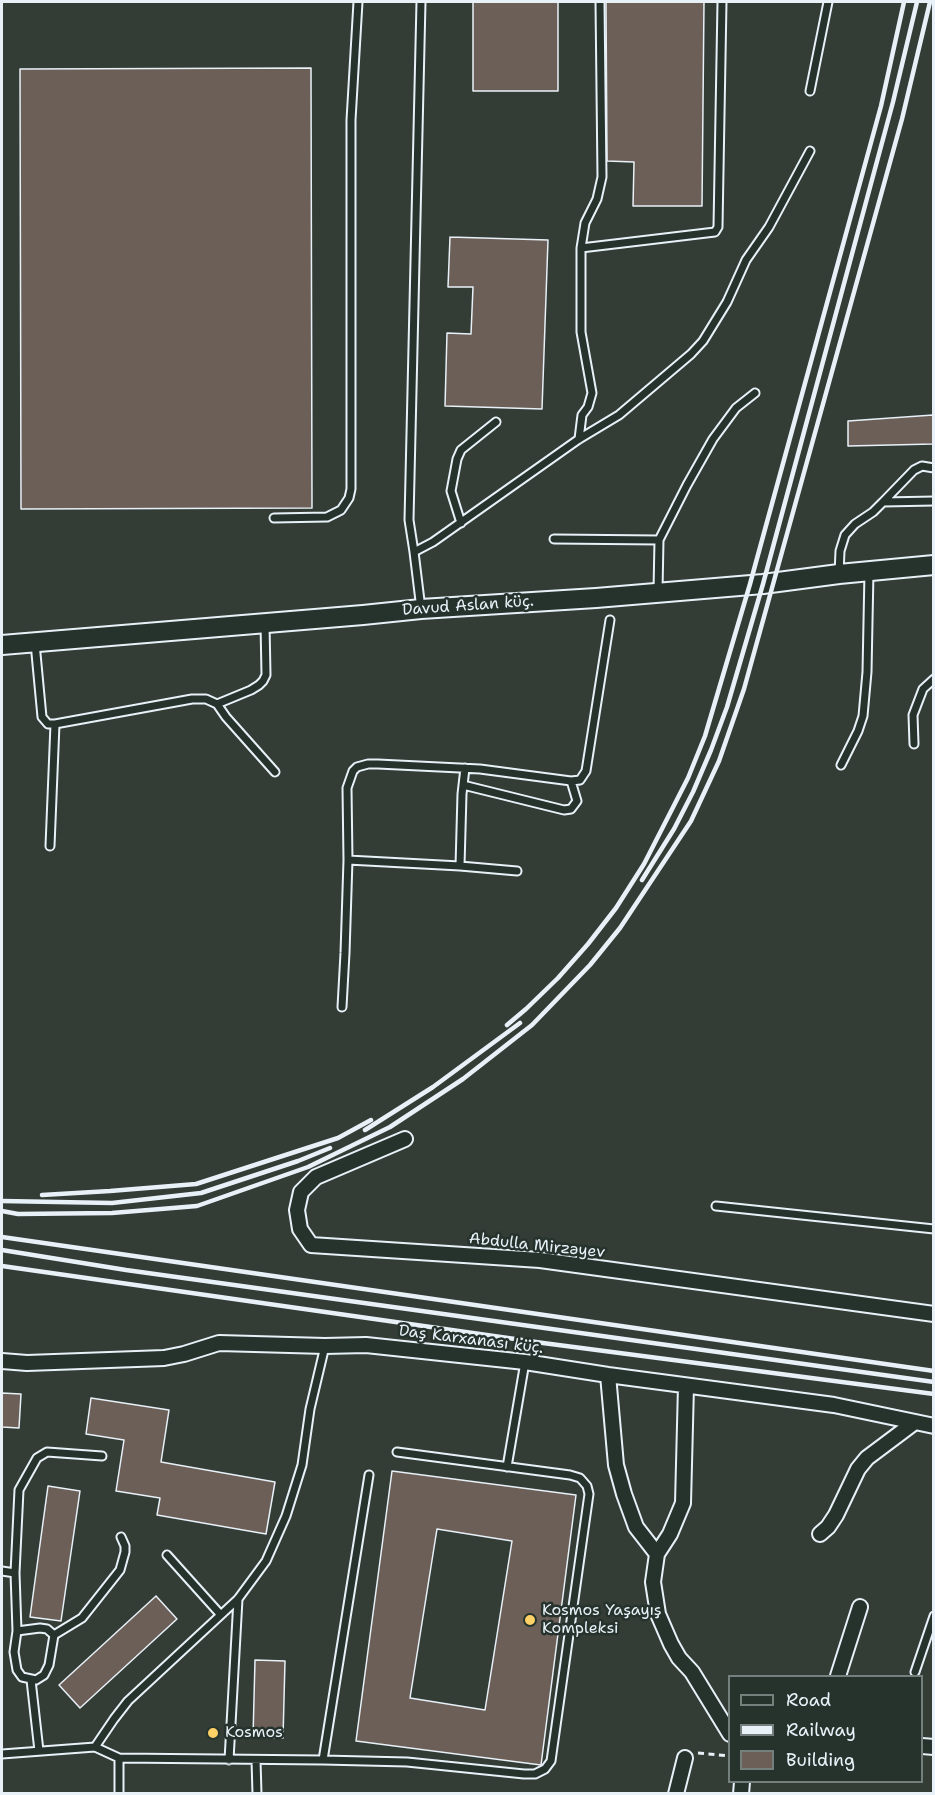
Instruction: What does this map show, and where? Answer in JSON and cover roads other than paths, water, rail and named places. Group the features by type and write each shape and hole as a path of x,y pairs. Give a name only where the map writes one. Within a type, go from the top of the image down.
{"street":[{"name":"Davud Aslan küç.","path":"2,645 421,609 763,584 933,565"},
{"name":"Abdulla Mirzəyev","path":"405,1139 316,1177 301,1191 297,1210 300,1229 311,1245 540,1260 933,1314"},
{"name":"Daş Karxanası küç.","path":"2,1361 27,1363 164,1358 219,1343 366,1345 525,1362 834,1405 933,1426"},
{"path":"608,1375 616,1465 621,1484 636,1527 657,1554"},
{"path":"686,1386 683,1503 670,1534 657,1554 653,1582 658,1614 671,1644 679,1658 692,1672 728,1732"},
{"path":"820,1534 836,1515 858,1469 867,1458 915,1422"},
{"path":"839,1675 860,1607"},
{"path":"676,1794 685,1758"}],"lane":[{"path":"274,518 327,517 341,510 349,498 351,489 351,120 358,2"},
{"path":"421,2 409,520 421,609"},
{"path":"579,439 582,415 588,407 592,393 582,332 581,248 585,223 597,199 602,177 600,2"},
{"path":"581,248 715,232 718,227 722,2"},
{"path":"810,91 828,2"},
{"path":"414,552 433,542 634,403 704,341 727,302 746,260 770,227 810,151"},
{"path":"658,591 660,540 712,439 736,408 755,393"},
{"path":"461,523 451,491 457,459 461,450 496,422"},
{"path":"840,574 840,551 845,535 855,524 873,512 914,470 922,466 933,468"},
{"path":"883,502 933,501"},
{"path":"554,539 660,540"},
{"path":"841,765 863,716 867,672 869,572"},
{"path":"342,1007 348,861 347,788 351,775 357,767 378,764 480,769 572,781 580,780 586,771 610,620"},
{"path":"217,704 251,690 263,681 266,675 265,624"},
{"path":"35,643 42,717 48,723 55,724 192,699 206,699 217,704 275,772"},
{"path":"914,744 913,715 923,689 933,679"},
{"path":"50,846 55,724"},
{"path":"460,866 465,768"},
{"path":"463,785 564,810 571,809 577,801 572,781"},
{"path":"348,861 517,871"},
{"path":"716,1206 933,1229"},
{"path":"95,1747 128,1701 238,1599 266,1561 286,1516 302,1465 310,1409 325,1346"},
{"path":"507,1467 525,1362"},
{"path":"102,1456 47,1452 37,1458 19,1490 15,1573 17,1631 14,1652 17,1670 22,1677 36,1680 44,1675 49,1665 54,1635 82,1618 120,1570 125,1552 121,1537"},
{"path":"2,1754 95,1747 119,1758 407,1762 535,1774 545,1769 551,1761 589,1494 587,1486 580,1478 570,1475 397,1452"},
{"path":"323,1760 369,1474"},
{"path":"167,1555 220,1614"},
{"path":"2,1571 15,1573"},
{"path":"229,1760 238,1599"},
{"path":"915,1672 933,1616"},
{"path":"17,1631 40,1628 54,1635"},
{"path":"31,1680 39,1751"},
{"path":"119,1758 119,1794"},
{"path":"256,1760 257,1794"}],"railway":[{"path":"507,1025 558,978 616,908 644,864 688,778 705,736 750,584 881,106 904,2"},
{"path":"642,880 674,829 693,792 727,707 763,584 893,102 917,2"},
{"path":"2,1211 18,1214 112,1213 197,1206 308,1167 390,1127 463,1079 532,1025 590,965 620,928 691,821 719,761 744,689 902,119 930,2"},
{"path":"365,1130 433,1087 520,1023"},
{"path":"42,1195 196,1184 338,1138 371,1120"},
{"path":"2,1201 112,1203 201,1193 330,1148"},
{"path":"2,1237 934,1371"},
{"path":"2,1250 126,1270 934,1382"},
{"path":"2,1266 543,1343 934,1394"}],"place":[{"name":"Kosmos Yaşayış Kompleksi","path":"530,1620"},
{"name":"Kosmos","path":"213,1733"}]}
